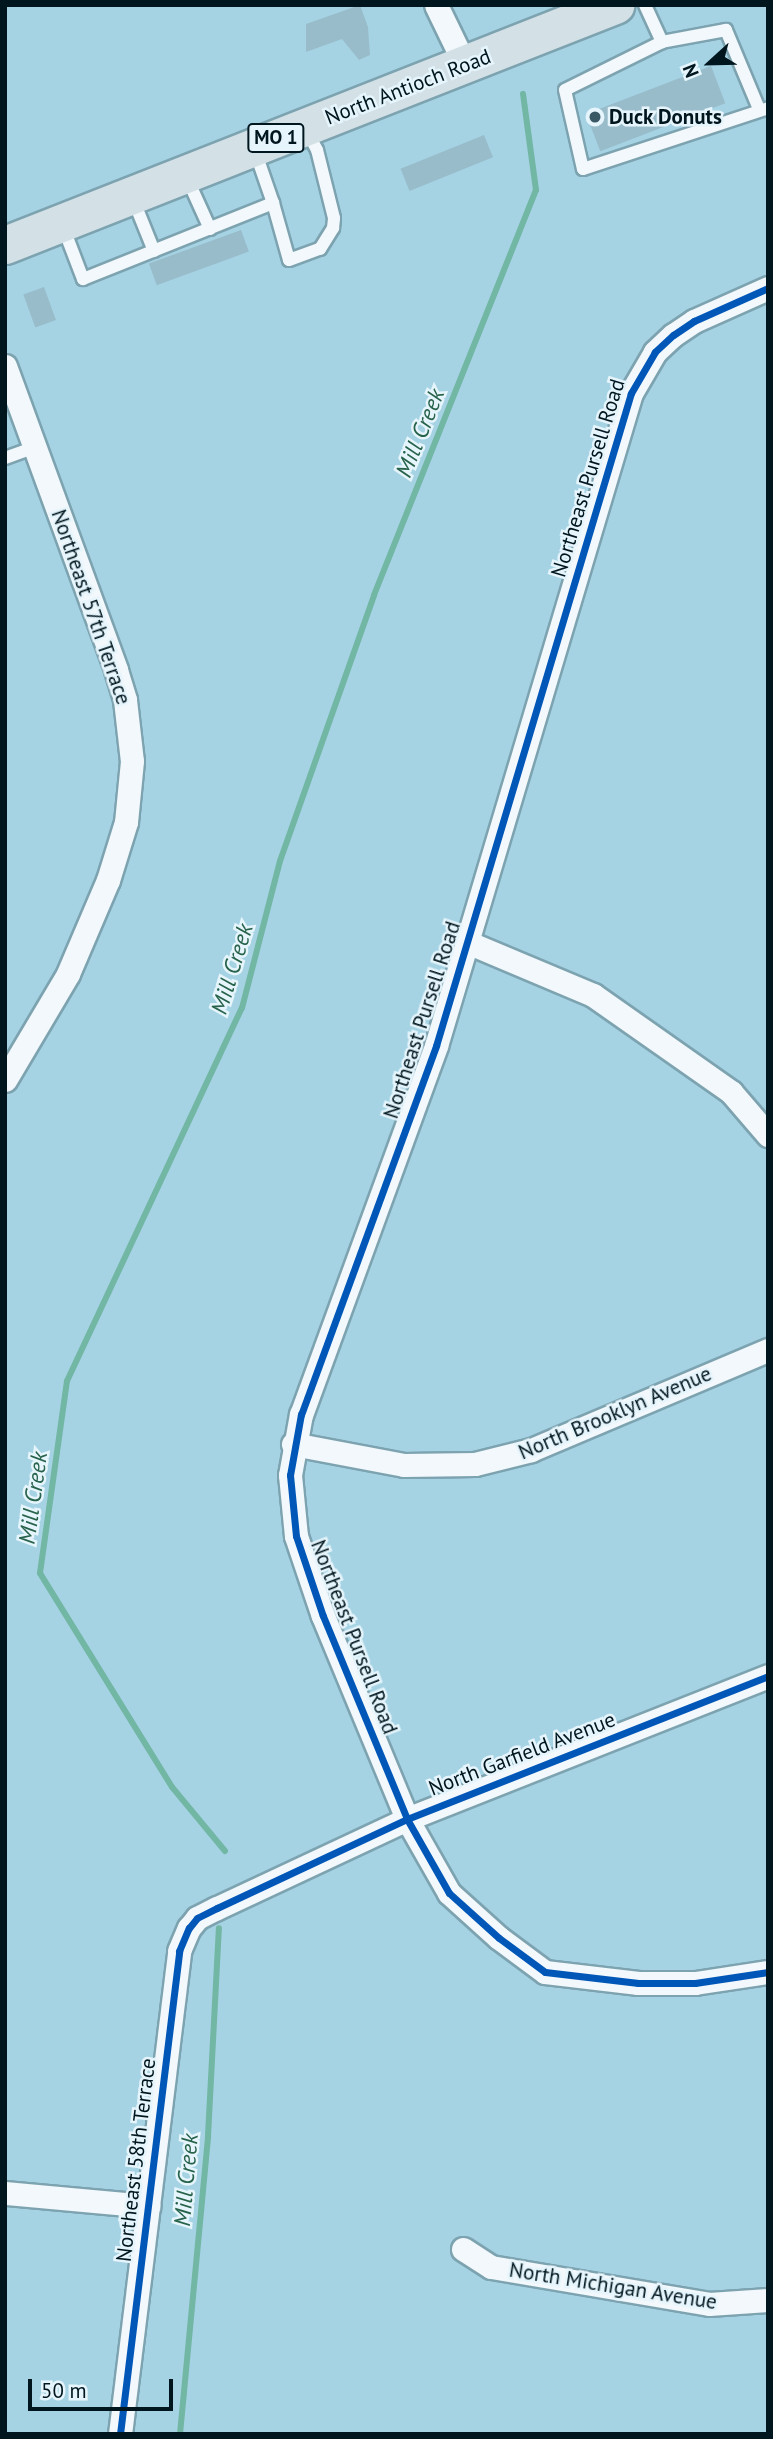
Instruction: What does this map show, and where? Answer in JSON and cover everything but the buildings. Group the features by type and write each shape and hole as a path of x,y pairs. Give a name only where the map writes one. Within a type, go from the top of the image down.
{"main road":[{"name":"North Antioch Road","path":"5,245 615,5"}],"street":[{"path":"436,5 465,65"},
{"name":"Northeast Pursell Road","path":"768,288 694,321 673,335 640,373 631,393 436,1046 300,1414 290,1475 296,1536 323,1616 407,1819 449,1893 499,1938 545,1972 638,1983 695,1983 768,1972"},
{"name":"Northeast 57th Terrace","path":"5,366 119,680 130,730 131,781 119,852 98,904 68,974 5,1080"},
{"path":"467,942 593,995 731,1092 768,1135"},
{"name":"North Brooklyn Avenue","path":"293,1444 404,1465 475,1464 531,1450 768,1350"},
{"name":"North Garfield Avenue","path":"217,1908 407,1819 768,1676"},
{"name":"Northeast 58th Terrace","path":"120,2434 179,1951 189,1928 197,1918 217,1908"},
{"path":"5,2193 148,2206"},
{"name":"North Michigan Avenue","path":"463,2249 491,2267 709,2304 768,2300"}],"lane":[{"path":"645,5 662,43"},
{"path":"726,30 763,109 583,169 565,90 662,43 726,30"},
{"path":"253,147 289,260 320,249 333,228 334,218 317,150 305,127"},
{"path":"185,174 209,229"},
{"path":"131,195 154,251"},
{"path":"61,222 83,279 273,203"},
{"path":"5,458 35,447"}],"waterway":[{"name":"Mill Creek","path":"225,1851 172,1787 40,1573 67,1381 242,1008 280,861 374,595 536,190 523,94"},
{"name":"Mill Creek","path":"180,2434 208,2136 219,1928"}],"cycle path":[{"path":"768,288 694,321 673,335 655,352 631,393 436,1046 301,1414 290,1475 296,1536 323,1616 407,1819 449,1893 499,1938 545,1972 638,1983 695,1983 768,1972"},
{"path":"120,2434 179,1951 189,1928 197,1918 407,1819 768,1676"}],"place":[{"name":"Duck Donuts","path":"595,117"}]}
